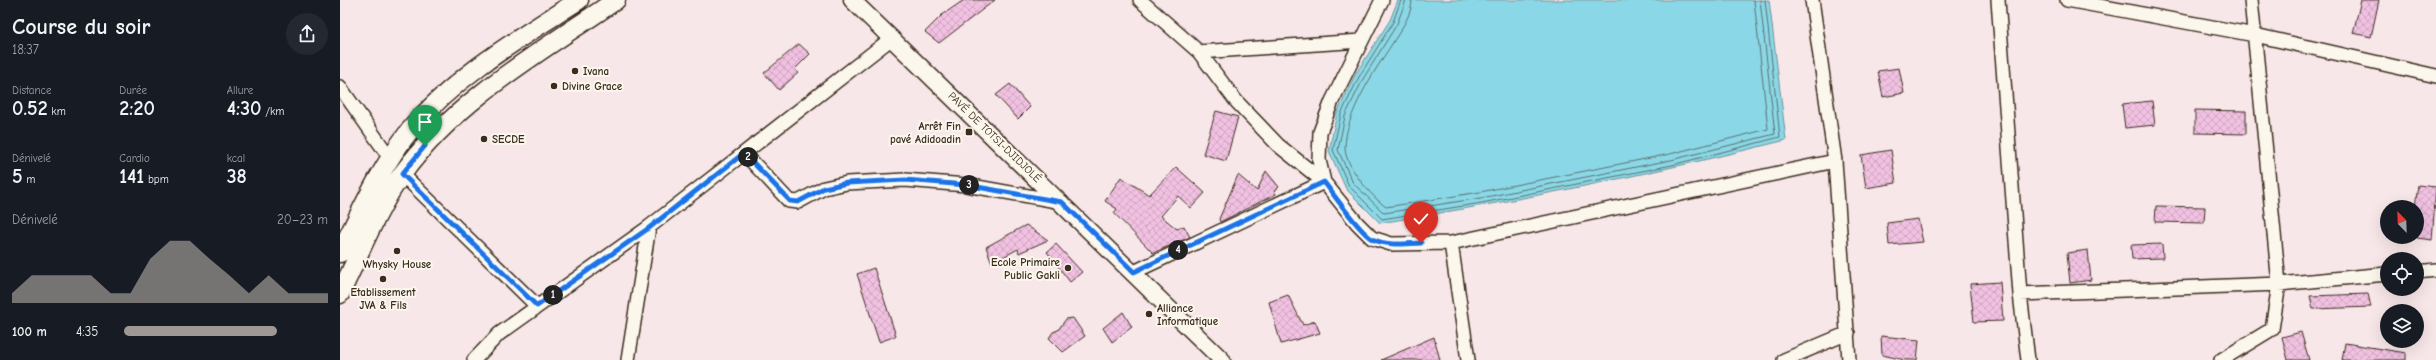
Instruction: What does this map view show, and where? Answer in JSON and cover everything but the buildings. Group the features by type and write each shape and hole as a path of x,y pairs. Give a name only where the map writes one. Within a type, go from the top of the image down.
{"main road":[{"path":"340,253 390,158 411,129 443,97 474,70 579,0"},
{"path":"340,294 402,174 425,146 478,95 616,0"}],"street":[{"name":"PAVÉ DE TOTSI-DJIDJOLÉ","path":"852,0 1134,272 1222,360"},
{"path":"1140,0 1199,52 1236,100 1278,145 1324,182 1357,223 1372,238 1391,244 1451,243 1835,161"},
{"path":"1324,182 1319,160 1320,132 1361,41 1382,0"},
{"path":"1812,0 1835,161 1849,360"},
{"path":"1998,0 2020,294 2028,360"},
{"path":"2067,0 2255,34 2436,76"},
{"path":"2220,360 2272,329 2279,284 2251,0"},
{"path":"474,360 499,334 649,228 892,38"},
{"path":"1199,52 1361,41"},
{"path":"340,87 390,158"},
{"path":"744,153 790,201 798,202 824,188 847,183 905,180 966,185 1062,202"},
{"path":"402,174 537,306"},
{"path":"1134,272 1324,182"},
{"path":"628,360 649,228"},
{"path":"1451,243 1468,360"},
{"path":"2424,271 2436,270"},
{"path":"2020,294 2279,284 2380,275"},
{"path":"1784,360 1848,333"}],"water":[{"path":"1398,0 1769,0 1786,140 1584,186 1482,206 1380,223 1346,189 1329,151 1337,113 1355,75 1390,20"}],"place":[{"name":"Ivana","path":"575,71"},
{"name":"Divine Grace","path":"554,86"},
{"name":"Arrêt Fin pavé Adidoadin","path":"969,132"},
{"name":"SECDE","path":"484,139"},
{"name":"Whysky House","path":"397,251"},
{"name":"Ecole Primaire Public Gakli","path":"1068,268"},
{"name":"Etablissement JVA & Fils","path":"383,279"},
{"name":"Alliance Informatique","path":"1149,314"}],"route":[{"path":"425,146 402,174 464,232 537,306 649,228 744,153 783,196 790,201 798,202 824,188 847,183 905,180 966,185 1062,202 1134,272 1324,182 1357,223 1372,238 1391,244 1421,243"}]}
